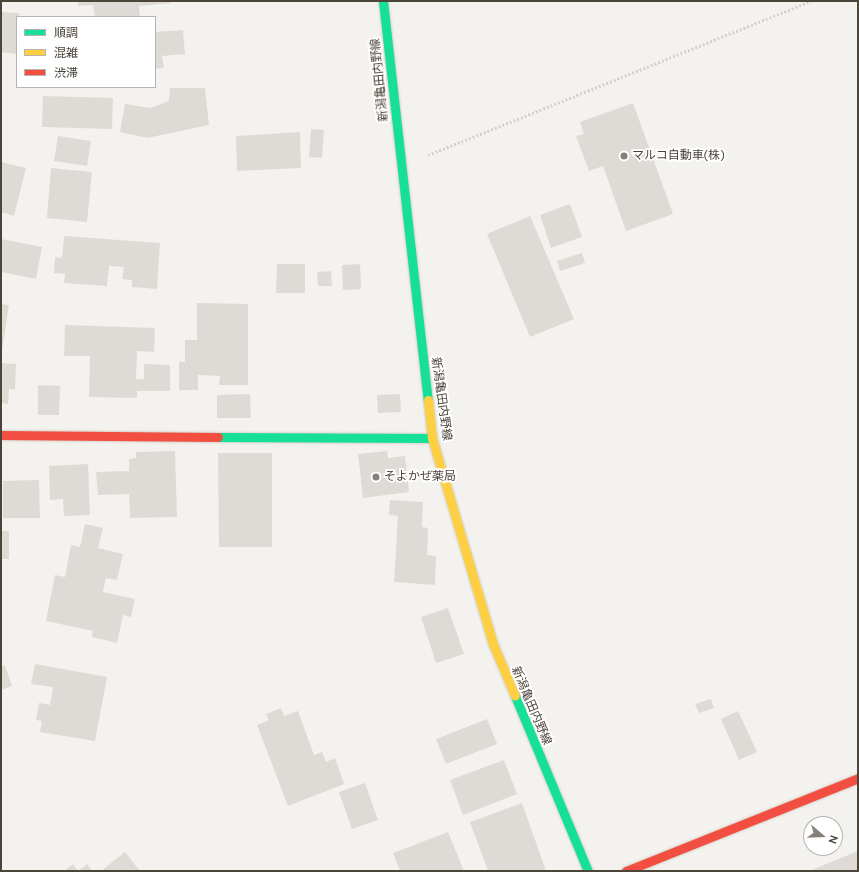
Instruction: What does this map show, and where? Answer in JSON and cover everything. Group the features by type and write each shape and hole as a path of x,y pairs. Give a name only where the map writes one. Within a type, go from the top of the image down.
{"main road":[{"name":"新潟亀田内野線","path":"383,1 432,438 493,644 588,871"},
{"path":"1,435 432,438"},
{"path":"626,871 858,778"}],"path":[{"path":"401,166 812,1"}],"building":[{"path":"78,1 170,1 171,3 139,6 140,16 95,16 93,5 78,6"},
{"path":"1,12 19,13 19,16 16,16 16,54 1,52"},
{"path":"183,30 185,54 162,56 164,68 156,69 156,32"},
{"path":"170,88 205,88 209,125 147,138 120,132 125,104 150,108 169,101"},
{"path":"43,96 113,98 112,129 42,127"},
{"path":"633,103 673,214 626,231 603,166 589,171 576,136 584,134 580,122"},
{"path":"311,129 324,130 322,158 309,157"},
{"path":"300,132 301,168 237,171 236,136"},
{"path":"58,136 91,141 87,166 54,161"},
{"path":"1,162 26,168 14,216 1,212"},
{"path":"51,168 92,172 87,222 47,218"},
{"path":"570,204 582,237 551,248 540,215"},
{"path":"530,216 574,319 530,337 487,234"},
{"path":"64,236 160,243 157,289 132,287 132,280 122,279 124,267 109,266 107,286 64,283 65,274 54,273 55,257 62,258"},
{"path":"1,239 42,247 36,279 1,272"},
{"path":"582,253 585,263 560,271 557,261"},
{"path":"277,264 305,264 305,293 276,293"},
{"path":"360,264 361,289 343,290 342,265"},
{"path":"331,271 332,286 318,286 317,272"},
{"path":"197,303 248,304 248,385 219,385 220,376 198,375 198,390 179,390 179,362 185,362 185,340 197,340"},
{"path":"1,304 9,305 2,350 1,350"},
{"path":"65,325 155,328 154,352 137,351 136,379 144,379 144,364 170,365 170,391 137,391 137,398 89,397 90,356 64,356"},
{"path":"1,363 16,364 15,390 9,389 8,404 1,403"},
{"path":"38,385 60,386 59,415 38,415"},
{"path":"250,394 251,418 217,418 217,395"},
{"path":"400,394 401,412 378,413 377,395"},
{"path":"175,451 177,517 130,518 129,494 98,495 96,472 129,471 129,459 136,458 136,452"},
{"path":"387,451 388,458 405,456 409,492 363,498 358,454"},
{"path":"218,453 272,453 272,547 219,547"},
{"path":"88,464 90,515 64,516 63,499 50,500 49,466"},
{"path":"39,480 40,518 3,518 3,481"},
{"path":"390,500 423,502 422,527 428,528 427,555 436,556 435,585 394,582 398,516 389,515"},
{"path":"85,524 103,528 98,548 123,554 117,580 106,578 103,592 135,599 131,617 123,615 117,643 92,637 93,631 46,621 55,575 65,577 71,545 80,547"},
{"path":"1,531 9,531 9,559 1,559"},
{"path":"448,608 464,654 436,663 421,617"},
{"path":"35,664 107,677 95,741 40,732 42,721 36,720 39,703 50,705 53,687 31,684"},
{"path":"5,665 12,686 1,690 1,667"},
{"path":"711,699 714,708 699,713 695,704"},
{"path":"281,708 284,716 298,711 314,755 322,752 326,762 335,758 344,784 288,806 257,725 269,720 266,714"},
{"path":"738,711 757,752 739,760 721,719"},
{"path":"487,719 497,744 446,764 436,739"},
{"path":"504,760 517,794 463,815 450,780"},
{"path":"365,783 378,820 352,829 339,792"},
{"path":"522,803 546,871 488,871 470,822"},
{"path":"448,832 464,871 400,871 393,853"},
{"path":"858,851 858,871 809,871"},
{"path":"125,852 140,871 101,871"},
{"path":"73,864 78,871 64,871"},
{"path":"87,864 92,871 78,871"}],"traffic: fast":[{"path":"383,1 428,400"},
{"path":"218,437 432,438"},
{"path":"515,696 588,871"}],"traffic: slow":[{"path":"428,400 432,438 493,644 515,696"}],"traffic: jam":[{"path":"1,435 218,437"},
{"path":"626,871 858,778"}],"place":[{"name":"マルコ自動車(株)","path":"624,156"},
{"name":"そよかぜ薬局","path":"376,477"}]}
